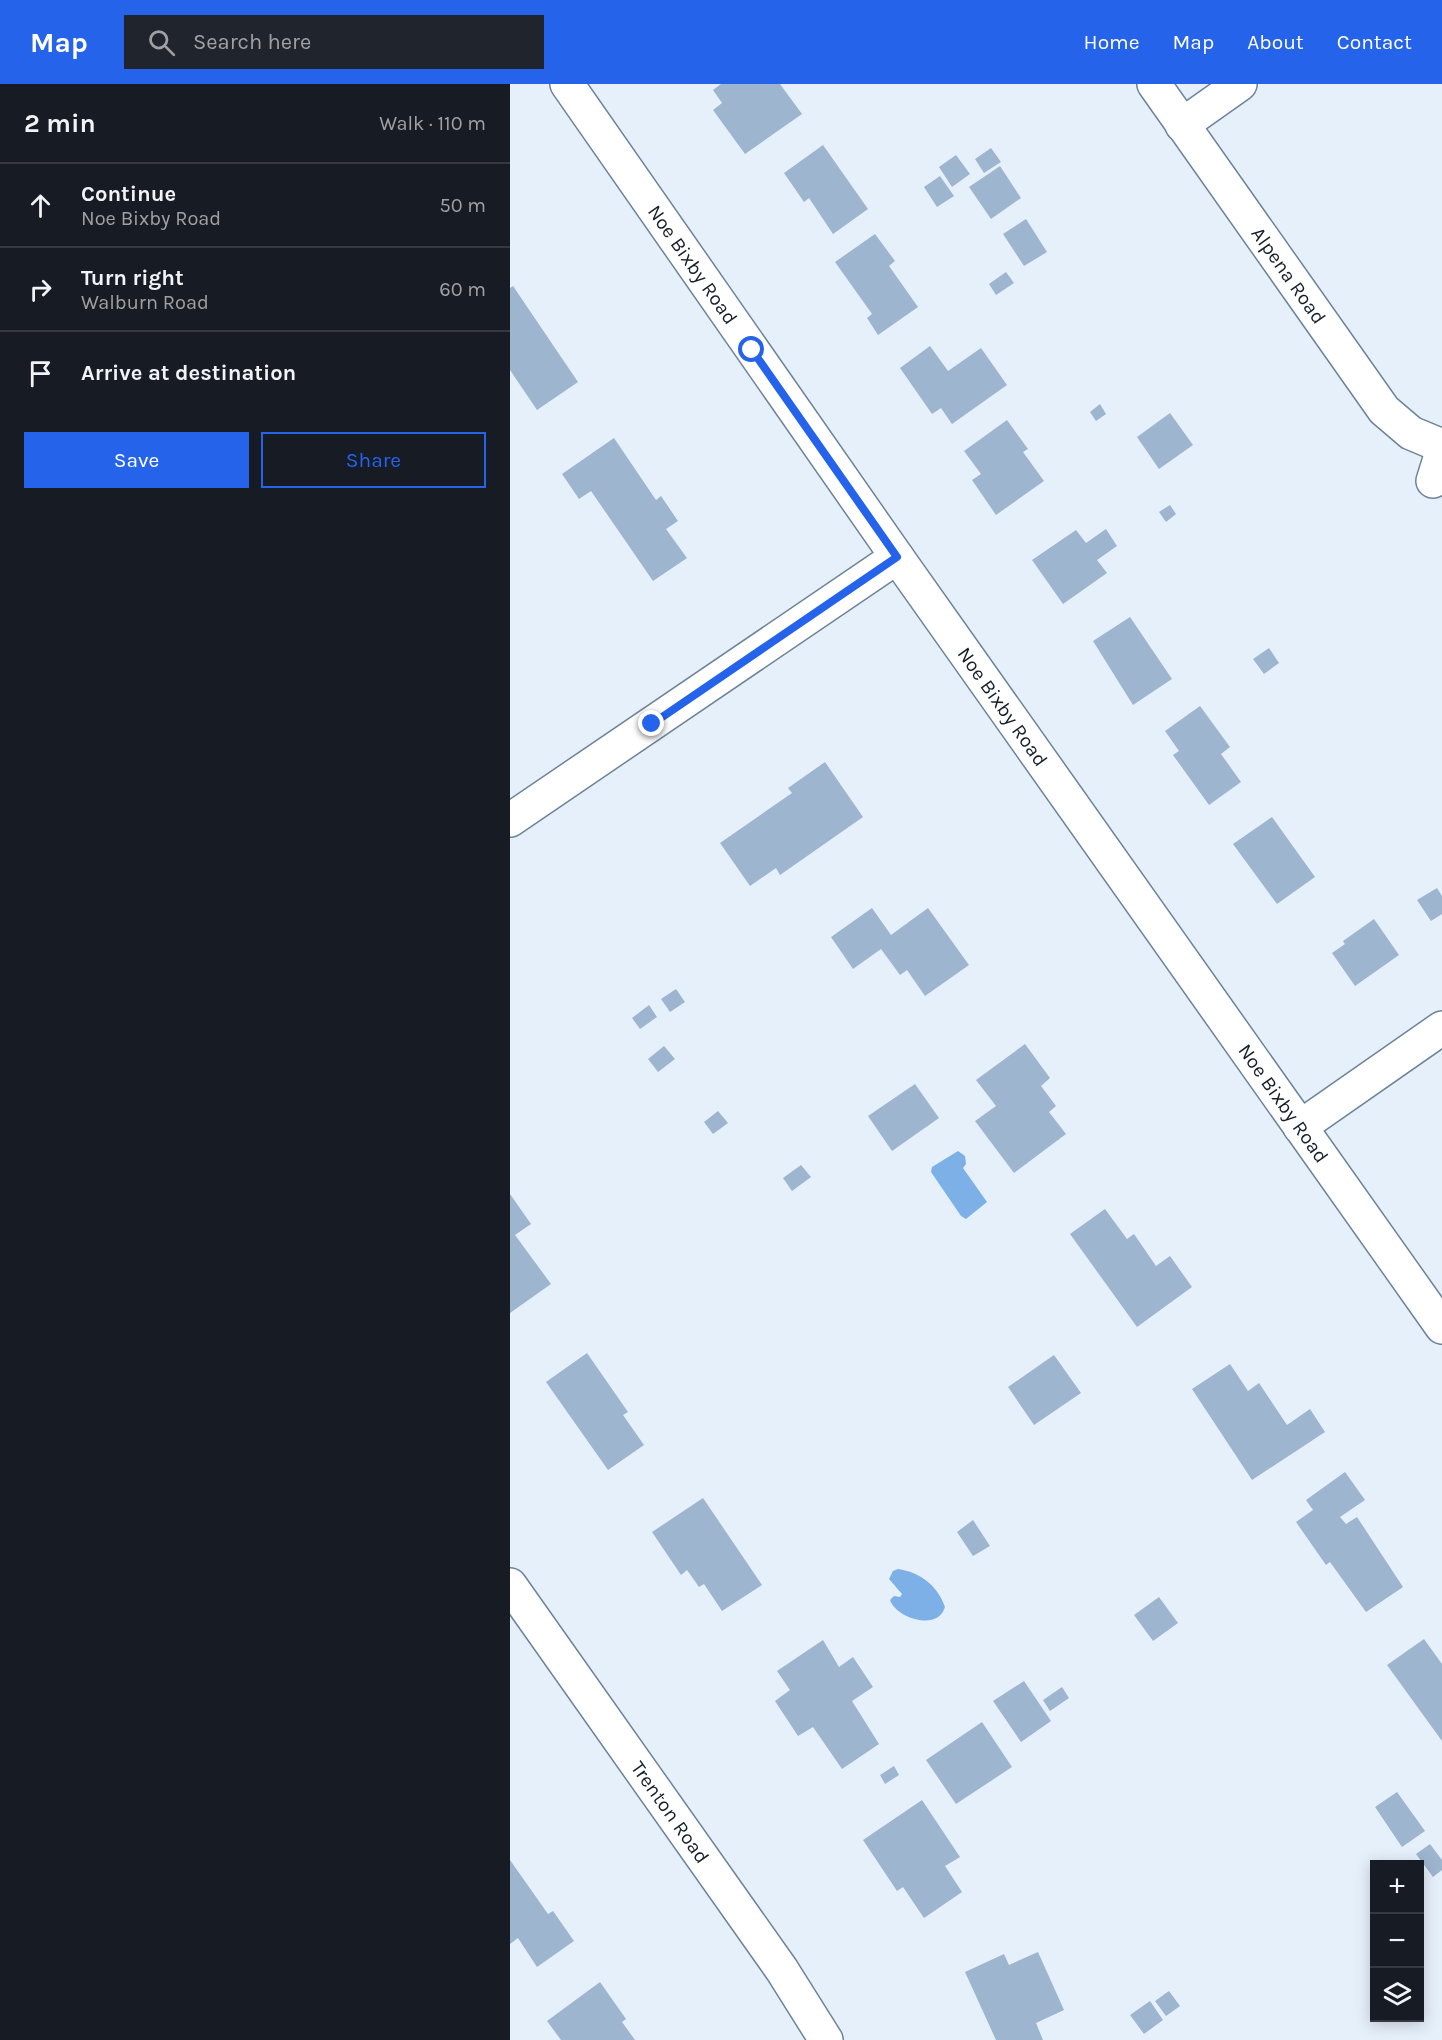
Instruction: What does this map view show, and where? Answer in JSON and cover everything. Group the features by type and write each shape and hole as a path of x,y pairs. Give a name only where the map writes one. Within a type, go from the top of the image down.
{"street":[{"name":"Noe Bixby Road","path":"567,84 897,557 1442,1327"},
{"name":"Alpena Road","path":"1154,84 1384,410 1411,433 1442,446"},
{"path":"1182,125 1240,84"},
{"path":"510,820 897,557"},
{"path":"1300,1127 1442,1028"},
{"name":"Trenton Road","path":"510,1585 782,1970 826,2040"}],"water":[{"path":"958,1151 965,1156 966,1164 963,1168 987,1202 966,1219 961,1216 931,1172 932,1167"},
{"path":"898,1569 914,1573 933,1587 945,1607 941,1615 926,1621 917,1620 908,1617 894,1606 890,1600 902,1594 889,1579 893,1571"}],"building":[{"path":"721,84 780,84 802,114 745,154 713,110 722,103 713,90"},
{"path":"823,145 868,209 833,234 809,198 804,202 784,173"},
{"path":"991,148 1001,162 984,173 975,159"},
{"path":"956,155 970,174 952,187 939,167"},
{"path":"1000,166 1021,198 991,219 969,187"},
{"path":"940,176 954,196 937,207 924,187"},
{"path":"1026,219 1047,252 1024,266 1003,234"},
{"path":"875,234 895,261 889,266 918,307 878,335 867,318 872,314 835,262"},
{"path":"1006,272 1014,283 996,295 989,284"},
{"path":"513,286 578,382 537,410 510,370 510,288"},
{"path":"930,346 948,371 981,348 1007,385 952,424 941,408 932,414 900,368"},
{"path":"1100,404 1106,414 1096,421 1090,412"},
{"path":"1170,413 1193,445 1159,469 1137,437"},
{"path":"1007,420 1028,449 1023,452 1044,481 996,515 972,480 981,474 964,451"},
{"path":"614,438 656,500 661,496 678,521 666,529 687,558 653,581 591,491 579,499 562,474"},
{"path":"1170,505 1176,514 1166,522 1159,512"},
{"path":"1106,529 1117,546 1097,560 1107,573 1063,604 1032,560 1076,530 1086,543"},
{"path":"1130,617 1172,679 1133,705 1093,641"},
{"path":"1269,648 1279,663 1264,674 1253,659"},
{"path":"1200,706 1230,747 1221,754 1241,782 1209,805 1173,755 1179,751 1165,731"},
{"path":"825,762 863,817 780,875 776,868 750,886 720,843 792,793 788,788"},
{"path":"1272,817 1315,877 1277,904 1233,844"},
{"path":"1437,888 1442,896 1442,914 1431,921 1417,900"},
{"path":"872,908 891,935 928,908 969,965 925,996 907,970 900,975 881,949 853,969 831,937"},
{"path":"1374,919 1399,955 1355,986 1332,953 1345,944 1343,941"},
{"path":"676,989 685,1002 670,1012 661,999"},
{"path":"649,1005 657,1017 640,1029 632,1018"},
{"path":"1025,1044 1050,1078 1041,1086 1056,1106 1049,1112 1066,1134 1014,1173 975,1121 996,1106 976,1080"},
{"path":"664,1046 675,1059 658,1072 648,1059"},
{"path":"915,1084 939,1118 892,1151 868,1116"},
{"path":"718,1111 728,1123 713,1134 704,1122"},
{"path":"801,1165 811,1177 792,1191 783,1178"},
{"path":"510,1194 531,1224 515,1235 551,1284 510,1313"},
{"path":"1105,1209 1127,1239 1134,1234 1156,1266 1170,1256 1192,1287 1137,1327 1070,1234"},
{"path":"587,1353 628,1412 623,1415 644,1445 608,1470 546,1382"},
{"path":"1054,1355 1081,1393 1034,1425 1008,1387"},
{"path":"1230,1364 1248,1391 1259,1383 1287,1425 1310,1409 1325,1432 1252,1480 1192,1389"},
{"path":"1345,1472 1365,1500 1340,1517 1346,1524 1357,1517 1403,1587 1366,1612 1330,1562 1326,1565 1296,1522 1313,1510 1306,1500"},
{"path":"703,1498 762,1585 722,1611 704,1584 699,1587 687,1570 681,1575 652,1532"},
{"path":"973,1520 990,1546 973,1556 957,1532"},
{"path":"1159,1597 1178,1623 1153,1641 1134,1615"},
{"path":"1424,1639 1442,1664 1442,1741 1387,1665"},
{"path":"823,1640 839,1667 853,1657 873,1687 852,1701 879,1744 842,1769 813,1727 798,1736 775,1701 790,1690 777,1671"},
{"path":"1024,1681 1051,1721 1021,1742 993,1701"},
{"path":"1062,1687 1069,1698 1050,1711 1043,1700"},
{"path":"982,1722 1012,1767 956,1804 926,1760"},
{"path":"894,1766 899,1775 885,1784 880,1775"},
{"path":"1397,1792 1425,1831 1402,1847 1375,1807"},
{"path":"922,1800 960,1857 945,1866 962,1892 924,1918 903,1887 897,1891 863,1840"},
{"path":"1430,1844 1442,1860 1442,1870 1433,1877 1424,1865 1424,1860 1420,1860 1416,1854"},
{"path":"510,1860 548,1914 553,1911 574,1941 537,1967 518,1938 510,1944"},
{"path":"1038,1952 1064,2010 1036,2023 1043,2040 996,2040 965,1972 1004,1954 1009,1965"},
{"path":"600,1982 626,2019 622,2022 635,2040 561,2040 547,2021"},
{"path":"1169,1991 1180,2006 1166,2016 1155,2001"},
{"path":"1150,2001 1163,2020 1144,2034 1130,2015"}],"route":[{"path":"652,724 897,557 752,350"}]}
